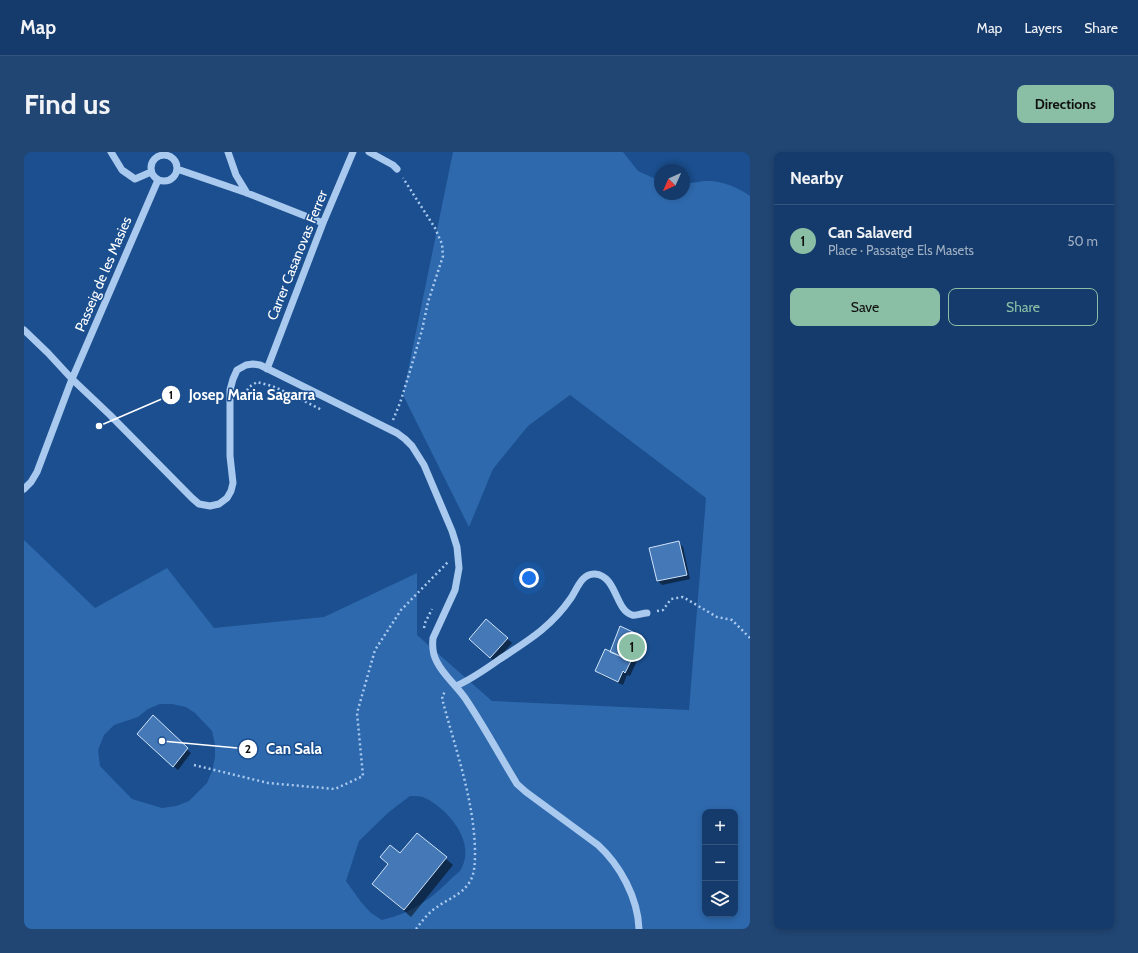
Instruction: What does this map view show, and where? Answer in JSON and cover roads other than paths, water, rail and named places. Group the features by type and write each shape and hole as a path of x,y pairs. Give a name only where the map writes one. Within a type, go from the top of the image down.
{"street":[{"path":"111,152 122,170 135,179 151,172"},
{"path":"228,152 236,176 247,193"},
{"name":"Carrer Casanovas Ferrer","path":"267,369 323,223 354,152"},
{"path":"369,152 397,169"},
{"path":"167,153 175,161 177,168 174,177 171,180 162,181 158,180 152,175 150,167 157,156 167,153"},
{"path":"177,168 247,193 323,223"},
{"name":"Passeig de les Masies","path":"24,489 31,482 37,472 72,379 158,180"},
{"path":"24,330 199,504 210,506 219,504 227,498 231,491 233,482 230,456 230,390 237,370 246,365 260,365 397,433 405,439 412,446 424,465 452,531 459,557 459,568 455,590 433,638 433,653 437,662 467,700 517,784 607,853 634,897 640,929"},
{"path":"456,686 472,679 539,633 552,622 564,608 586,575 596,574 608,581 615,590 618,599 630,615 635,616 647,614"}],"place":[{"name":"Josep Maria Sagarra","path":"99,426"},
{"name":"Can Salaverd","path":"632,647"},
{"name":"Can Sala","path":"162,741"}]}
